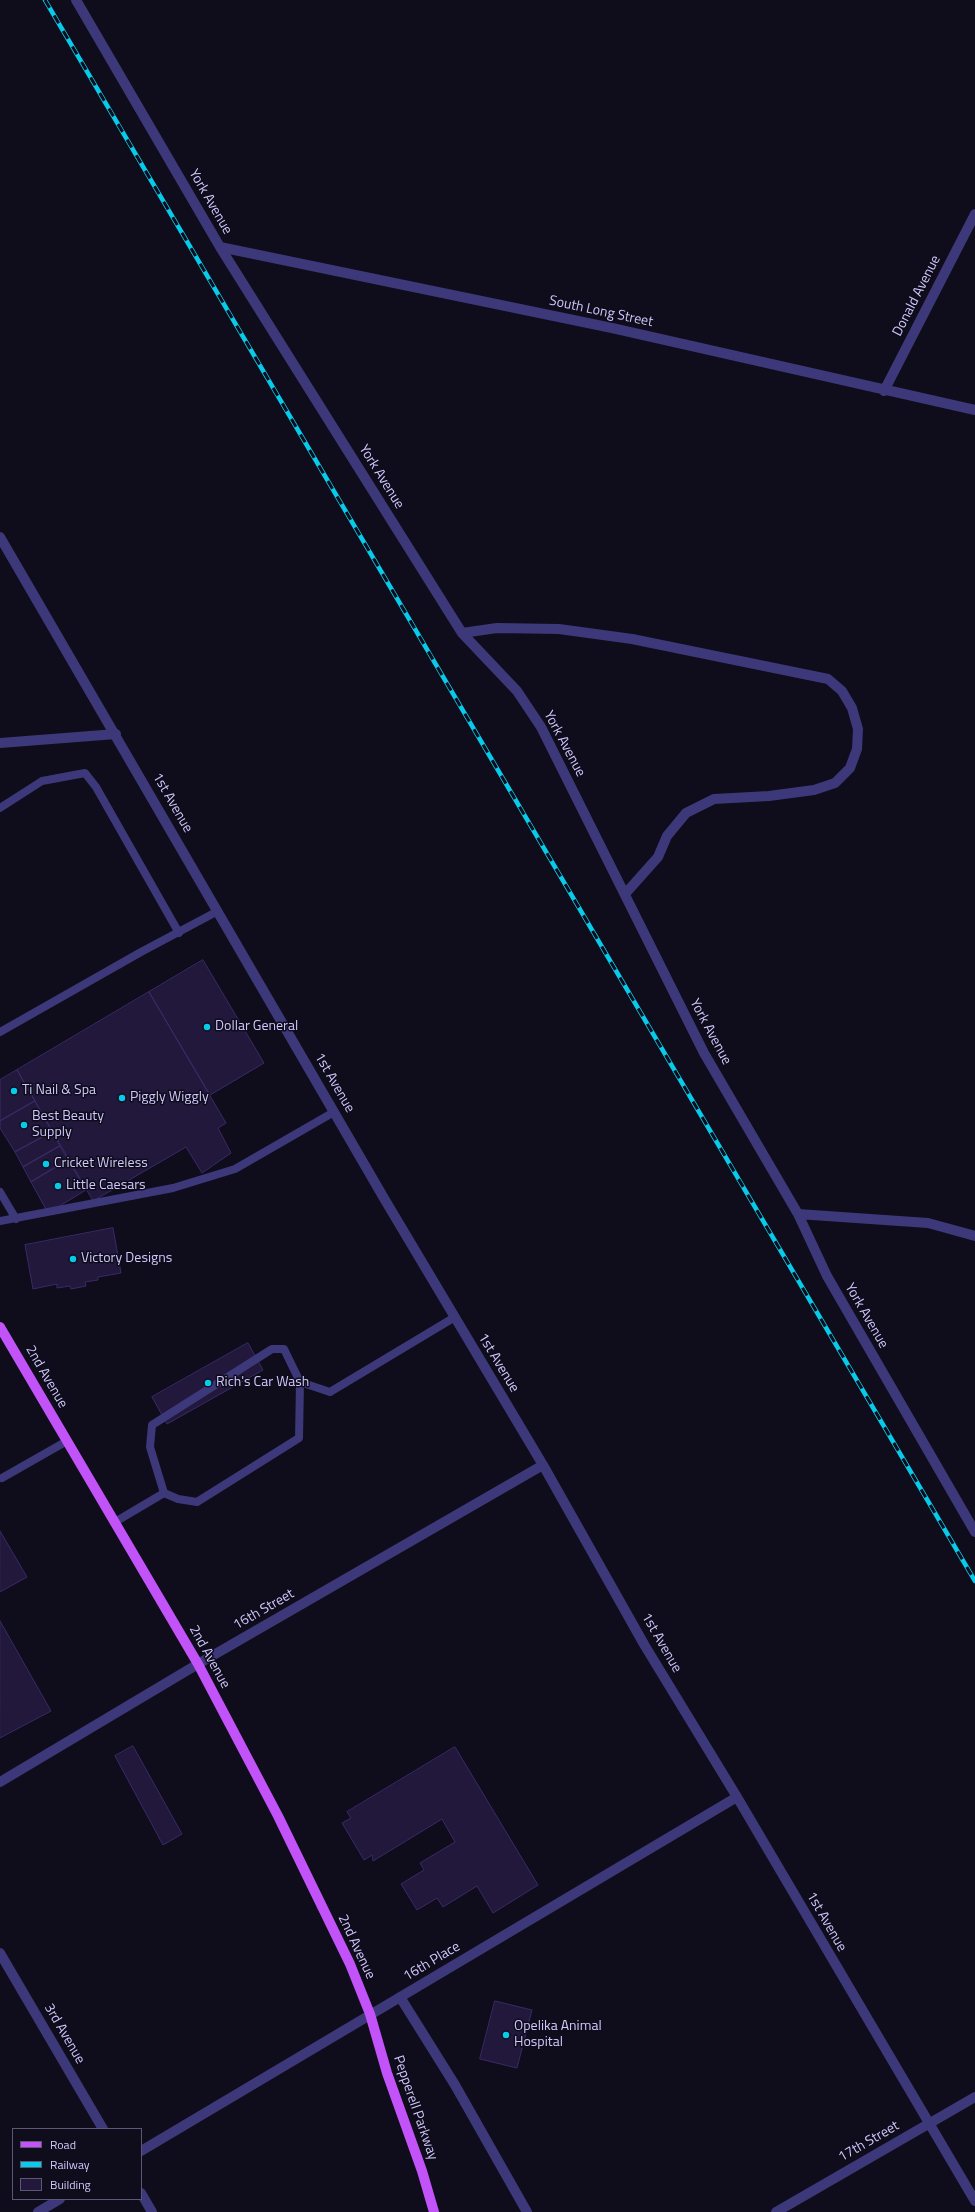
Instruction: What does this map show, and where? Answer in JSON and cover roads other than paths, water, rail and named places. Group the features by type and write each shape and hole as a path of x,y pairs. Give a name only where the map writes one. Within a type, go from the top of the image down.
{"main road":[{"name":"2nd Avenue","path":"0,1327 198,1664 278,1816 350,1964 370,2014"},
{"name":"Pepperell Parkway","path":"370,2014 434,2212"}],"street":[{"name":"York Avenue","path":"76,0 220,247 462,634 517,691 541,727 704,1053 798,1214 827,1276 974,1529"},
{"name":"Donald Avenue","path":"884,390 975,214"},
{"name":"South Long Street","path":"220,247 612,328 975,410"},
{"name":"1st Avenue","path":"0,537 116,734 334,1112 543,1465 645,1646 737,1797 928,2124 975,2201"},
{"path":"462,634 497,628 559,630 632,639 828,679 842,691 852,708 858,729 857,749 850,768 835,783 814,790 769,796 714,799 686,813 667,836 658,857 625,894"},
{"path":"0,744 116,734"},
{"path":"798,1214 928,1222 975,1236"},
{"name":"16th Street","path":"0,1782 198,1664 543,1465"},
{"name":"16th Place","path":"142,2150 737,1797"},
{"name":"3rd Avenue","path":"0,1953 102,2128"},
{"path":"400,1997 459,2092 527,2212"},
{"name":"17th Street","path":"776,2212 975,2097"},
{"path":"142,2195 152,2212"},
{"path":"38,2212 58,2200"}],"lane":[{"path":"0,808 42,781 85,773 96,787 179,933"},
{"path":"0,1032 140,952 218,912"},
{"path":"0,1221 172,1188 235,1169 334,1112"},
{"path":"0,1192 16,1219"},
{"path":"300,1382 330,1392 455,1317"},
{"path":"272,1349 284,1349 300,1382 299,1438 197,1502 178,1499 164,1492 150,1447 152,1426 272,1349"},
{"path":"2,1478 67,1441"},
{"path":"114,1522 164,1492"}],"railway":[{"path":"45,0 975,1581"}],"place":[{"name":"Dollar General","path":"207,1027"},
{"name":"Ti Nail & Spa","path":"14,1091"},
{"name":"Piggly Wiggly","path":"122,1098"},
{"name":"Best Beauty Supply","path":"24,1125"},
{"name":"Cricket Wireless","path":"46,1164"},
{"name":"Little Caesars","path":"58,1186"},
{"name":"Victory Designs","path":"73,1259"},
{"name":"Rich's Car Wash","path":"208,1383"},
{"name":"Opelika Animal Hospital","path":"506,2035"}]}
